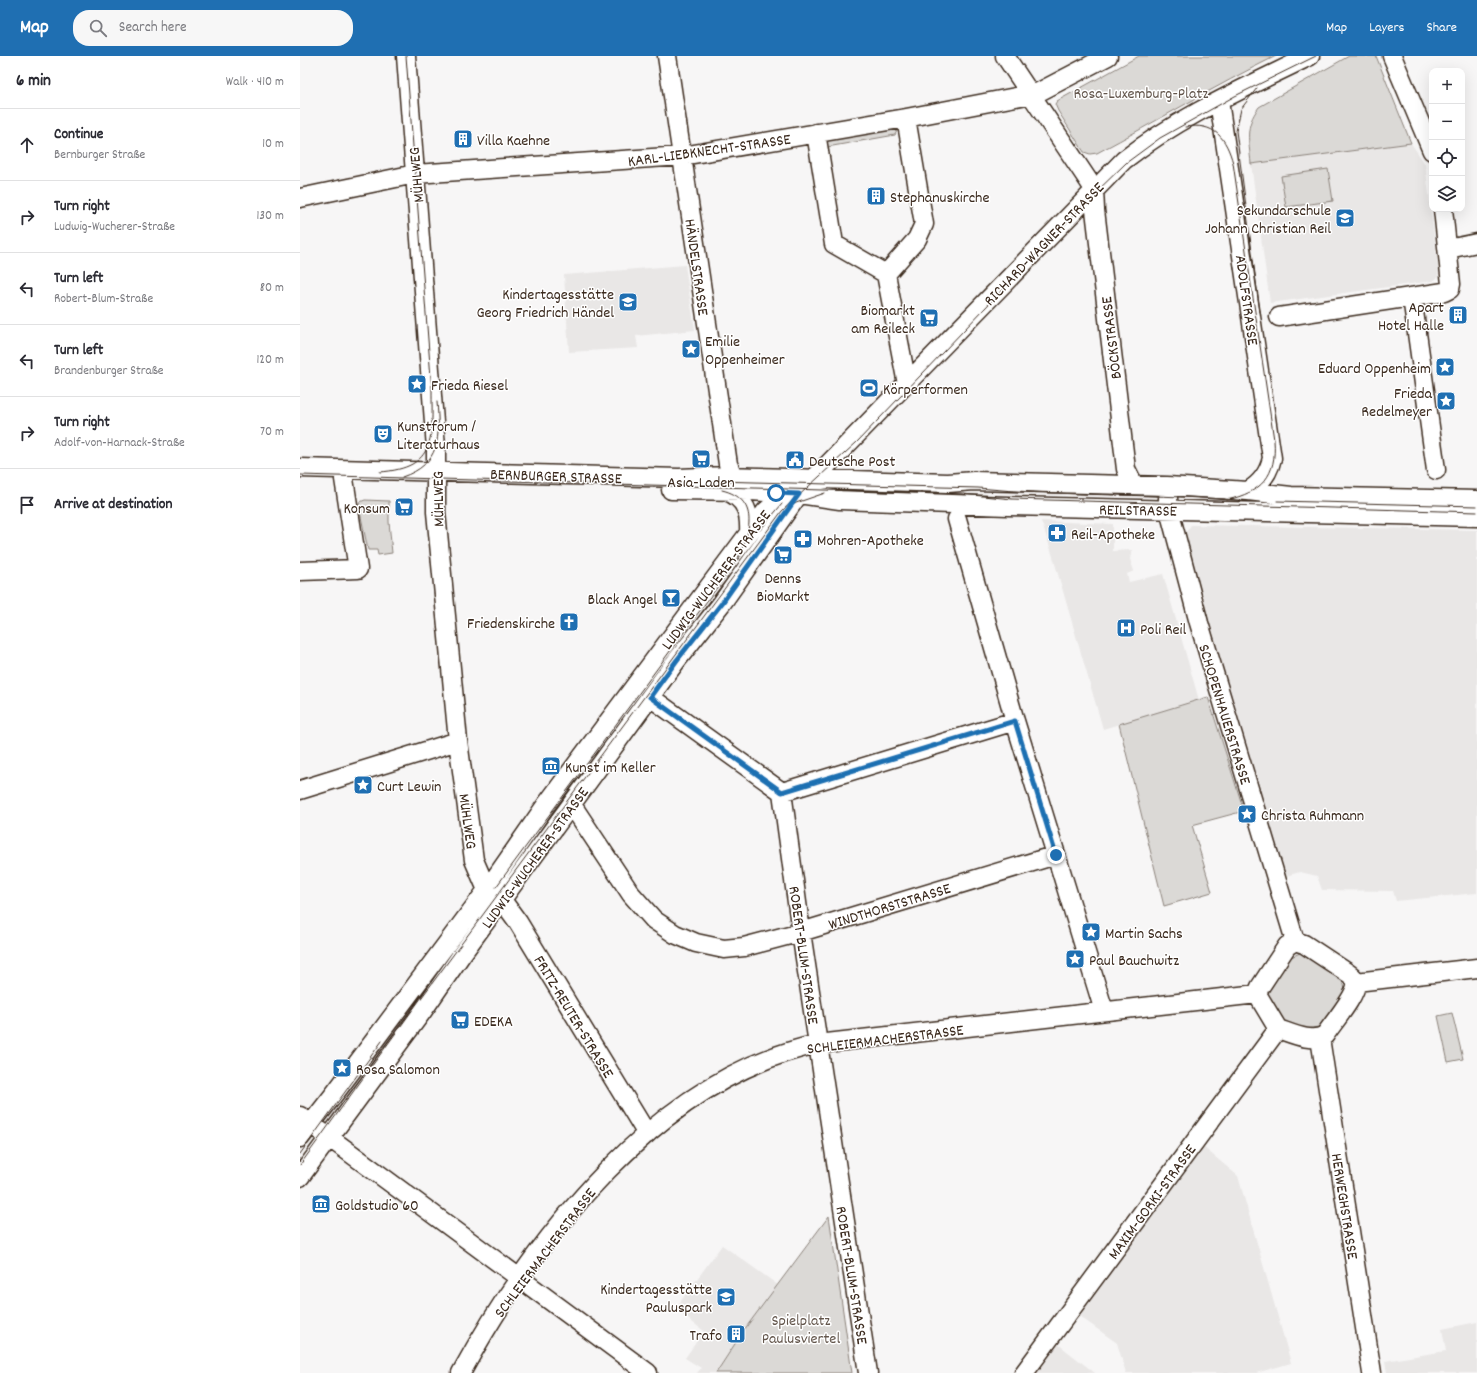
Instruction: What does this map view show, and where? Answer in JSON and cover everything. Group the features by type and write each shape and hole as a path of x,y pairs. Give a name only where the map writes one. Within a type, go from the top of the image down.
{"street":[{"name":"MÜHLWEG","path":"406,56 432,391 436,512 458,741 474,860 480,877 487,890 490,905 487,920"},
{"name":"HÄNDELSTRASSE","path":"667,56 730,484"},
{"path":"1006,56 1094,189"},
{"name":"KARL-LIEBKNECHT-STRASSE","path":"300,198 415,174 682,156 906,118 1037,92 1108,56"},
{"name":"RICHARD-WAGNER-STRASSE","path":"812,479 907,384 1094,189 1124,160 1147,142 1219,101 1310,56"},
{"path":"1392,56 1429,145"},
{"name":"ADOLFSTRASSE","path":"1219,101 1272,458 1269,470 1260,482 1248,490"},
{"path":"886,274 917,240 924,224 906,118"},
{"path":"816,133 834,244 886,274 907,384"},
{"name":"BÖCKSTRASSE","path":"1094,189 1095,216 1126,469 1134,485"},
{"path":"1279,318 1444,292 1450,289 1452,284 1444,212"},
{"path":"1448,249 1477,243"},
{"path":"1412,297 1436,470"},
{"name":"BERNBURGER STRASSE","path":"300,468 436,476"},
{"name":"BERNBURGER STRASSE","path":"300,477 344,479 436,476 679,478 730,484 792,494"},
{"path":"300,571 358,569 344,479"},
{"name":"REILSTRASSE","path":"812,479 948,483 974,481 1166,486 1248,490 1291,496 1477,500"},
{"name":"BERNBURGER STRASSE","path":"730,484 812,479"},
{"name":"LUDWIG-WUCHERER-STRASSE","path":"300,1138 306,1120 487,890 546,805 766,511 812,479"},
{"path":"730,484 736,496 744,504 748,514 749,533"},
{"name":"SCHOPENHAUERSTRASSE","path":"1166,486 1169,510 1199,623 1295,941"},
{"name":"REILSTRASSE","path":"792,494 840,500 1169,510 1477,517"},
{"name":"LUDWIG-WUCHERER-STRASSE","path":"300,1177 422,1012 487,920 677,660 722,603 792,494"},
{"path":"956,520 1015,721 1104,1011"},
{"path":"650,697 782,792 1015,721"},
{"path":"300,790 458,741"},
{"name":"ROBERT-BLUM-STRASSE","path":"782,792 801,932 868,1373"},
{"name":"WINDTHORSTSTRASSE","path":"572,805 631,894 654,920 675,934 696,943 724,949 744,947 801,932 1056,855"},
{"name":"FRITZ-REUTER-STRASSE","path":"502,900 518,922 647,1134"},
{"path":"1295,941 1304,944 1348,973 1356,982 1355,991 1325,1035 1320,1038 1306,1038 1278,1029 1258,994 1260,987 1287,946 1295,941"},
{"path":"1356,982 1477,968"},
{"name":"SCHLEIERMACHERSTRASSE","path":"460,1373 521,1278 579,1199 625,1152 647,1134 722,1081 764,1061 818,1044 1258,994"},
{"name":"MAXIM-GORKI-STRASSE","path":"1024,1373 1278,1029"},
{"name":"HERWEGHSTRASSE","path":"1320,1038 1372,1373"},
{"path":"306,1120 648,1373"}],"shaded area":[{"name":"Sekundarschule Johann Christian Reil","path":"1411,143 1425,164 1429,195 1429,212 1431,212 1439,272 1437,278 1433,281 1270,303 1251,164"},
{"name":"Kindertagesstätte Georg Friedrich Händel","path":"685,265 695,330 636,336 638,348 569,352 564,275"},
{"name":"Poli Reil","path":"1041,521 1113,524 1113,551 1132,550 1130,559 1134,571 1127,574 1129,582 1163,574 1199,700 1103,729 1051,550"},
{"path":"1191,525 1477,530 1477,893 1396,901 1393,891 1322,890 1317,876 1300,872 1282,877 1182,538"},
{"path":"1202,1146 1238,1176 1291,1363 1256,1373 1126,1373 1117,1343 1079,1316"},
{"name":"Kindertagesstätte Pauluspark","path":"722,1245 778,1285 744,1330 716,1373 697,1373 701,1368 685,1358 704,1331 675,1309"},
{"path":"1477,1322 1477,1373 1387,1373 1385,1361 1446,1351 1442,1329"},
{"path":"1058,1344 1095,1373 1035,1373"}],"green space":[{"name":"Rosa-Luxemburg-Platz","path":"1139,56 1276,56 1231,79 1097,153 1090,154 1084,152 1055,104 1057,101"},
{"path":"1349,56 1376,56 1411,143 1251,164 1249,127 1254,114 1259,107"},
{"path":"895,129 897,131 895,135 827,147 826,141 830,139"},
{"path":"1328,169 1333,201 1286,207 1281,176"},
{"path":"365,500 389,501 389,522 392,553 378,555 377,550 368,550 359,507 360,502"},
{"path":"1208,697 1244,811 1192,825 1212,892 1164,906 1119,724"},
{"path":"1300,953 1305,954 1317,961 1336,974 1344,986 1345,992 1322,1024 1318,1027 1307,1029 1284,1023 1264,992 1289,958"},
{"path":"1452,1013 1463,1059 1448,1062 1438,1016"},
{"name":"Spielplatz Paulusviertel","path":"829,1216 852,1373 716,1373 744,1330"}],"tram line":[{"path":"380,472 399,469 412,464 422,457 431,436 432,422 432,391 406,56"},
{"path":"300,1165 419,1001 782,511 857,442 1093,195 1126,163 1160,138 1235,96 1316,56"},
{"path":"1257,88 1241,109 1236,131 1260,312"},
{"path":"1185,127 1204,127 1218,134 1227,146 1233,163 1274,440 1273,463 1270,473 1265,480 1250,492 1227,500"},
{"path":"402,477 424,465 431,457 438,438 437,402"},
{"path":"300,475 963,494 1012,499 1477,512"},
{"path":"716,481 978,488 1071,494 1225,499"},
{"path":"722,490 734,494 742,501 747,509 749,518 746,539 737,559"},
{"path":"793,504 825,493"},
{"path":"1277,501 1477,506"},
{"path":"760,530 782,504"},
{"path":"496,887 741,555"},
{"path":"300,1154 382,1041"}],"place":[{"name":"Villa Kaehne","path":"463,139"},
{"name":"Stephanuskirche","path":"876,196"},
{"name":"Sekundarschule Johann Christian Reil","path":"1345,218"},
{"name":"Kindertagesstätte Georg Friedrich Händel","path":"628,302"},
{"name":"Apart Hotel Halle","path":"1458,315"},
{"name":"Biomarkt am Reileck","path":"929,318"},
{"name":"Emilie Oppenheimer","path":"691,349"},
{"name":"Eduard Oppenheim","path":"1445,367"},
{"name":"Frieda Riesel","path":"417,384"},
{"name":"Körperformen","path":"869,388"},
{"name":"Frieda Redelmeyer","path":"1446,401"},
{"name":"Kunstforum / Literaturhaus","path":"383,434"},
{"name":"Asia-Laden","path":"701,459"},
{"name":"Deutsche Post","path":"795,460"},
{"name":"Konsum","path":"404,507"},
{"name":"Reil-Apotheke","path":"1057,533"},
{"name":"Mohren-Apotheke","path":"803,539"},
{"name":"Denns BioMarkt","path":"783,555"},
{"name":"Black Angel","path":"671,598"},
{"name":"Friedenskirche","path":"569,622"},
{"name":"Poli Reil","path":"1126,628"},
{"name":"Kunst im Keller","path":"551,766"},
{"name":"Curt Lewin","path":"363,785"},
{"name":"Christa Ruhmann","path":"1247,814"},
{"name":"Martin Sachs","path":"1091,932"},
{"name":"Paul Bauchwitz","path":"1075,959"},
{"name":"EDEKA","path":"460,1020"},
{"name":"Rosa Salomon","path":"342,1068"},
{"name":"Goldstudio 60","path":"321,1204"},
{"name":"Kindertagesstätte Pauluspark","path":"726,1297"},
{"name":"Trafo","path":"736,1334"}],"route":[{"path":"776,493 799,494 791,503 722,603 650,697 782,792 1015,721 1056,855"}]}
